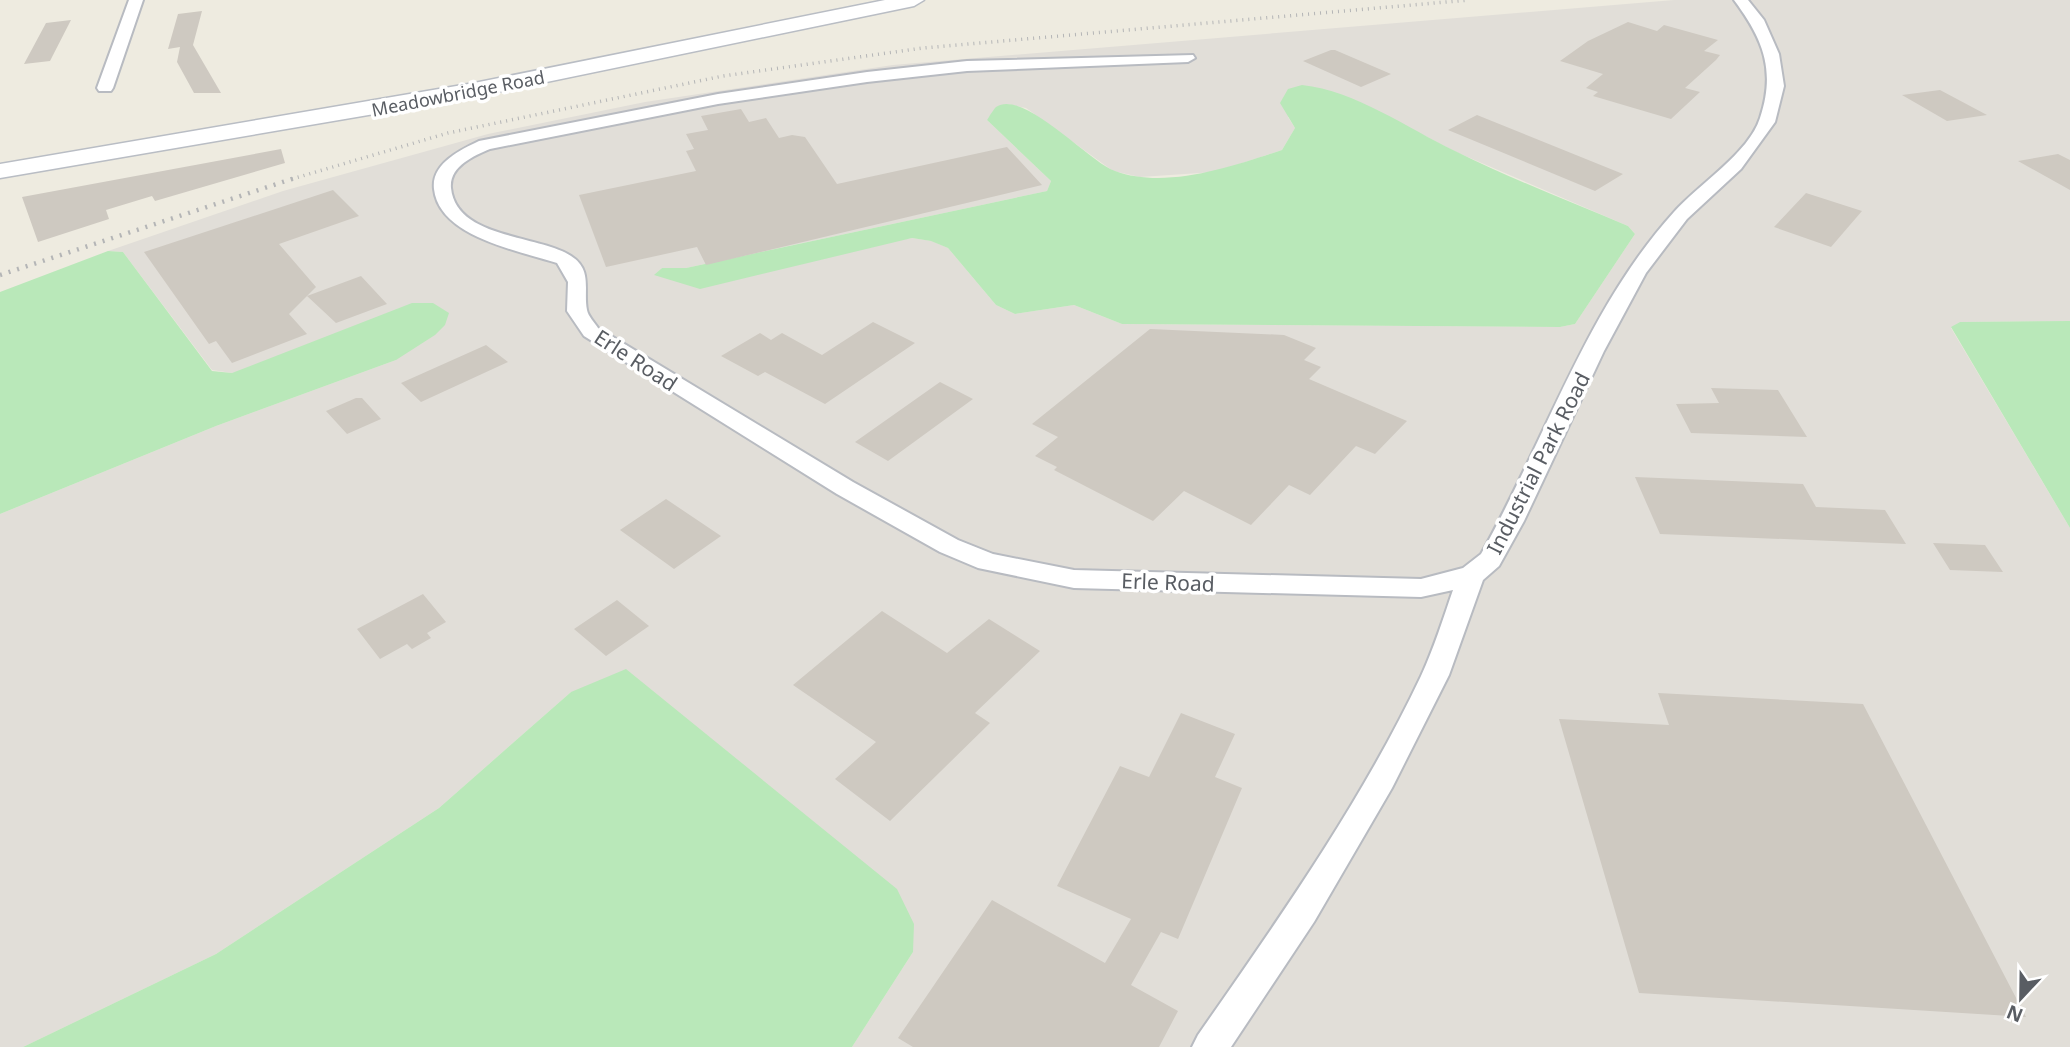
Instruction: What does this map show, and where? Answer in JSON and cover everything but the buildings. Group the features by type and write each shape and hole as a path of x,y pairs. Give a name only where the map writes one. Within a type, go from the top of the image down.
{"main road":[{"name":"Meadowbridge Road","path":"0,171 474,90 914,0"}],"street":[{"path":"105,88 136,0"},
{"name":"Industrial Park Road","path":"1210,1047 1303,911 1381,779 1435,675 1472,575 1490,560 1512,521 1594,351 1637,272 1681,215 1735,165 1767,122 1776,86 1772,54 1757,20 1741,0"},
{"name":"Erle Road","path":"1188,58 967,66 867,77 718,99 485,145 458,159 449,167 442,181 442,193 446,205 470,226 564,259 574,268 581,285 577,311 591,332 845,488 949,546 988,562 1074,579 1196,583 1421,587 1472,575"}],"shaded area":[{"path":"1674,0 2070,0 2070,321 1960,322 1951,328 2070,528 2070,1047 852,1047 913,952 571,692 439,808 216,954 23,1047 0,1047 0,514 216,426 396,360 232,373 212,370 123,252 108,251 283,191 488,134 645,102 893,65","holes":["1007,104 1026,108 1113,171 1140,177 1215,172 1282,150 1295,128 1288,117 1377,111 1456,152 1628,226 1635,234 1575,324 1560,327 1122,324 1074,305 1015,314 996,305 948,248 932,241 912,238 655,275 662,268 686,268 1047,191 1051,181 987,120 997,107"]}],"green space":[{"path":"1302,85 1361,102 1476,161 1628,226 1635,234 1575,324 1560,327 1122,324 1074,305 1015,314 996,305 948,248 931,241 912,238 700,289 654,275 662,268 686,268 1047,191 1051,181 987,120 996,107 1008,104 1039,117 1115,171 1135,176 1177,177 1221,169 1282,150 1295,128 1280,103 1288,89"},
{"path":"108,251 123,252 212,371 232,373 412,303 433,303 449,313 445,325 435,335 396,360 216,426 0,514 0,292"},
{"path":"2070,321 2070,528 1951,327 1960,322"},
{"path":"626,669 897,889 914,924 913,952 852,1047 23,1047 216,954 439,808 571,692"}],"railway":[{"path":"292,179 448,133 723,76 923,48 1469,0"},
{"path":"0,275 298,177"}]}
